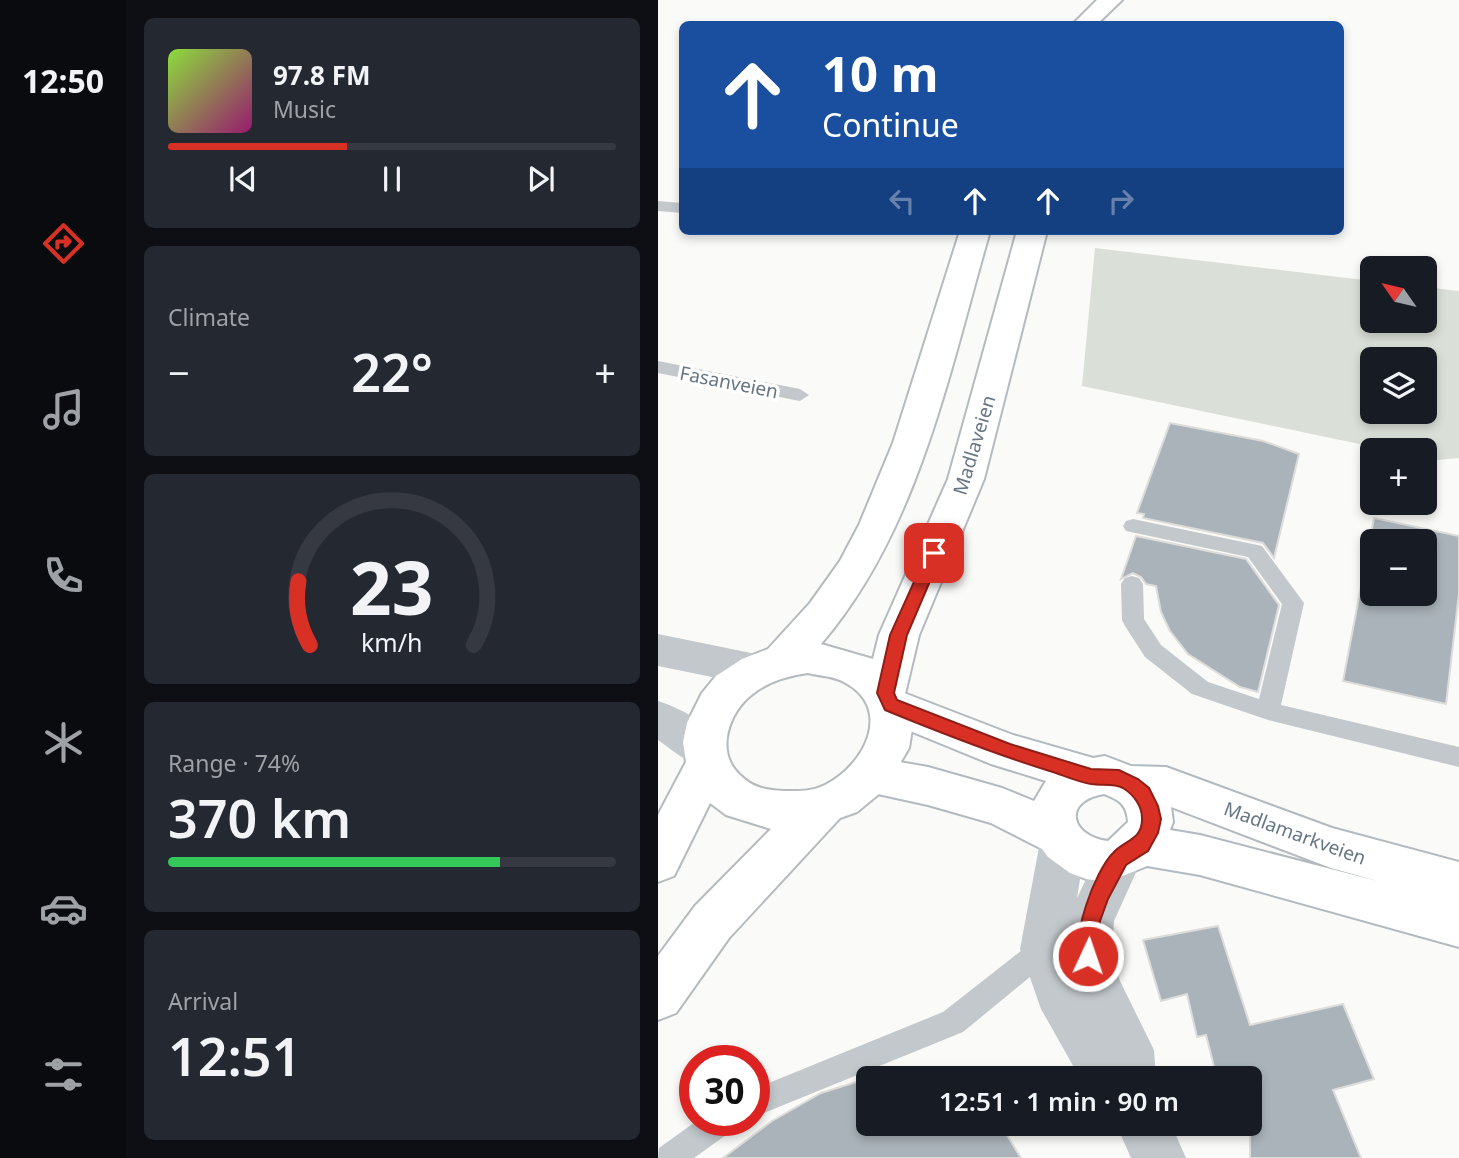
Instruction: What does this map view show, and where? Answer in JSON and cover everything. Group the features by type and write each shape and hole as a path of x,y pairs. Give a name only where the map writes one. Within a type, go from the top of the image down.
{"main road":[{"path":"1084,21 1096,0"},
{"path":"1091,21 1120,11"},
{"path":"658,861 705,756 705,732 714,708 732,687 769,665 826,612 858,565 879,520 913,430 974,235"},
{"name":"Madlaveien","path":"888,699 898,635 967,479 1031,235"},
{"path":"705,756 718,784 738,800 764,810 794,811 824,805 849,793 871,776 885,757 894,721 888,699 872,677 853,665 831,658 808,657 769,665"},
{"name":"Madlamarkveien","path":"888,699 1006,751 1111,780 1166,786 1331,848 1459,883"},
{"path":"871,776 928,786 1002,807 1060,838 1074,852 1088,859 1104,861 1130,852 1200,855 1459,925"},
{"path":"1060,838 1053,819 1055,804 1063,791 1076,782 1111,780 1142,794 1149,806 1152,819 1149,833 1130,852"},
{"path":"658,996 712,922 824,805"}],"street":[{"path":"658,650 769,665"},
{"path":"658,718 705,756"},
{"path":"1060,838 1044,949 1059,992 1102,1066"},
{"path":"1129,1066 1128,1050 1097,987 1088,956 1090,921 1099,896 1130,852"},
{"path":"1149,1136 1159,1158"}],"lane":[{"path":"658,206 679,208"},
{"name":"Fasanveien","path":"658,367 758,389 800,395"},
{"path":"1133,526 1255,551 1293,603 1268,711"},
{"path":"1132,584 1133,620 1153,651 1200,688 1268,711 1459,757"},
{"path":"770,1096 953,1022 1044,949"},
{"path":"669,1158 700,1136"}],"shaded area":[{"path":"1095,248 1360,280 1360,333 1437,333 1437,288 1459,291 1459,458 1437,460 1437,438 1360,438 1360,444 1082,386"}],"building":[{"path":"1170,423 1263,441 1299,454 1274,558 1263,543 1143,518 1144,514 1137,513"},
{"path":"1374,518 1426,529 1372,529"},
{"path":"1437,531 1459,536 1459,593 1446,704 1343,681 1360,592 1360,606 1437,606"},
{"path":"1136,536 1246,559 1279,605 1258,692 1240,687 1188,654 1170,631 1161,612 1156,586 1146,584 1141,577 1133,573 1121,579"},
{"path":"1218,926 1250,1025 1343,1004 1374,1079 1333,1090 1361,1158 1250,1158 1250,1136 1262,1136 1262,1066 1214,1066 1206,1035 1197,1037 1187,994 1161,1001 1143,940"},
{"path":"856,1082 856,1136 1007,1136 1021,1158 723,1158 752,1136 770,1136 770,1123 821,1093"}],"route":[{"path":"934,553 898,635 885,693 891,705 1006,751 1091,776 1119,778 1132,784 1149,806 1152,819 1149,833 1141,845 1119,859 1099,896 1090,921 1088,956"}]}
